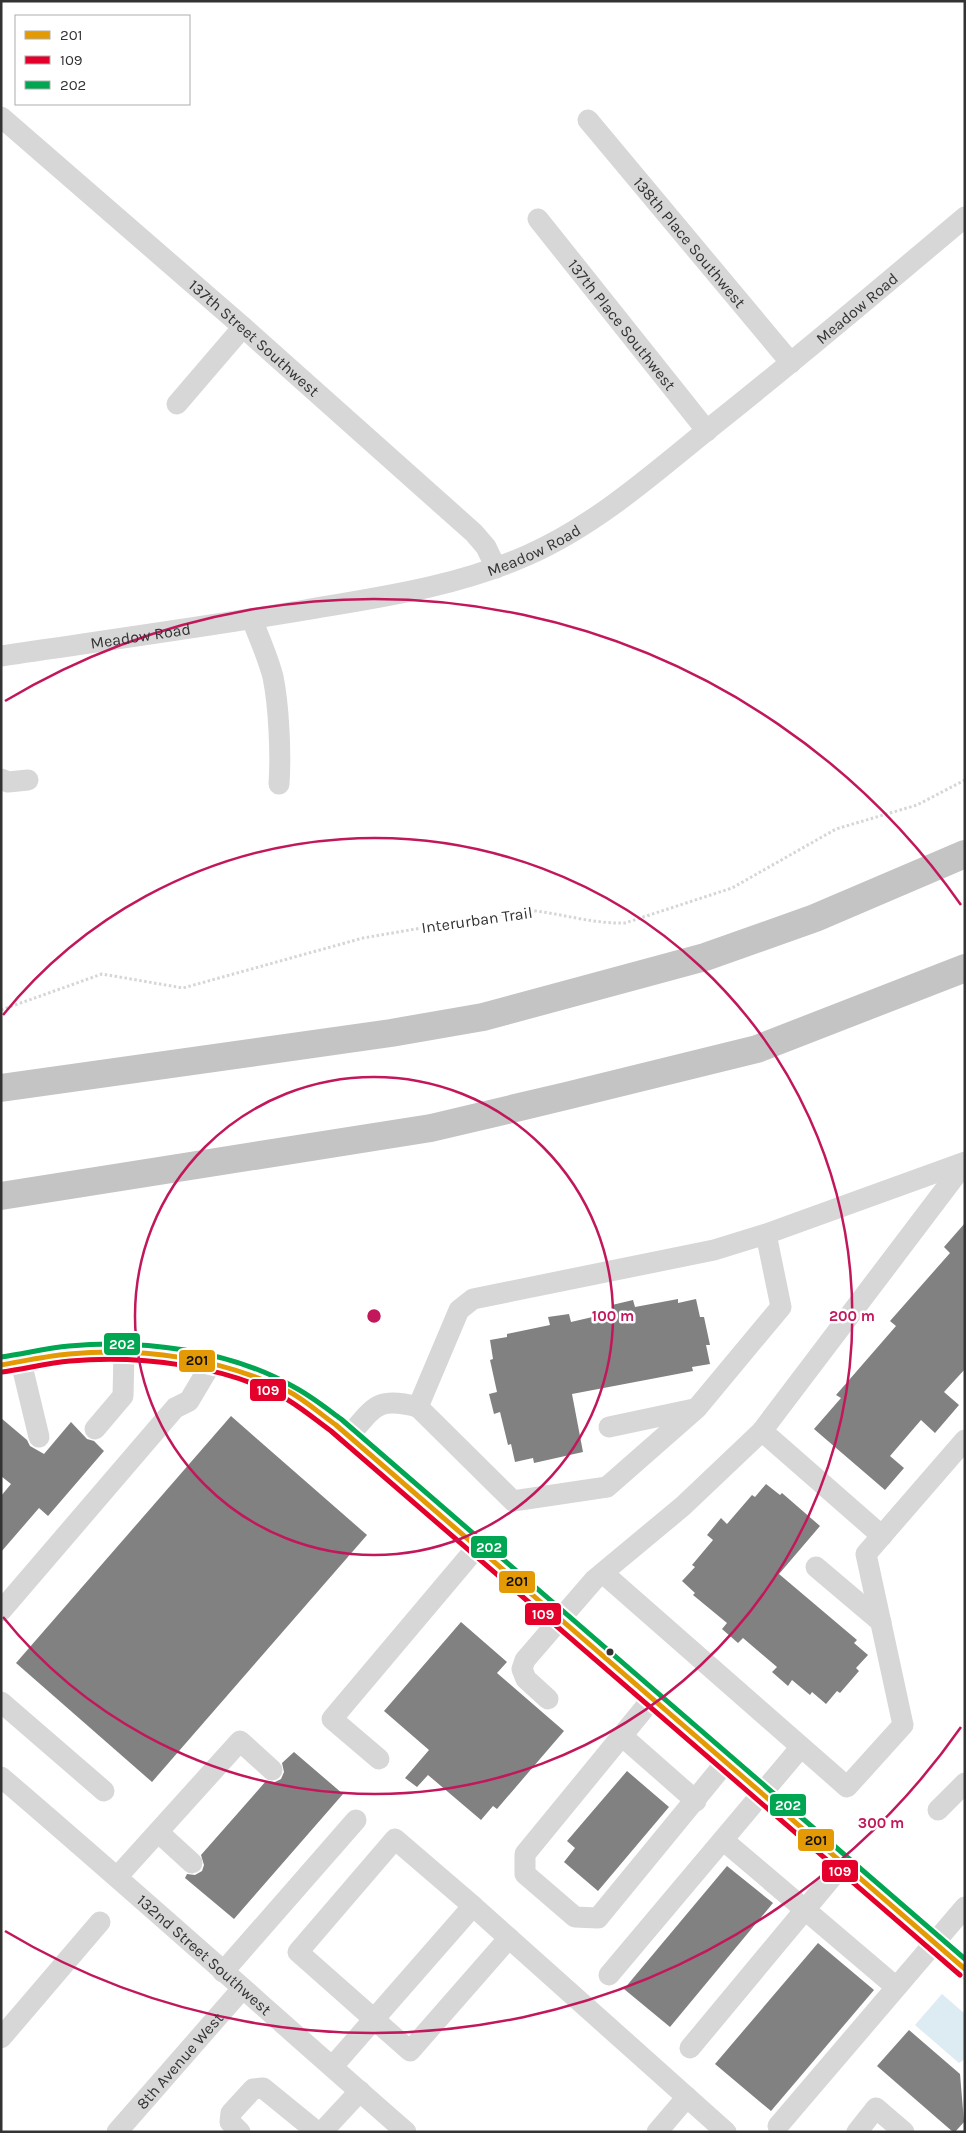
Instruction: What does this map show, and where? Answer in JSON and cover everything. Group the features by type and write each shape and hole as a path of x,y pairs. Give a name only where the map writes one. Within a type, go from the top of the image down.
{"highway":[{"path":"1,1088 391,1033 483,1017 705,957 815,918 965,854"},
{"path":"1,1196 431,1128 757,1049 965,968"}],"street":[{"name":"137th Street Southwest","path":"1,118 244,327 474,532 486,547 496,568"},
{"name":"138th Place Southwest","path":"588,120 791,363"},
{"name":"Meadow Road","path":"1,656 252,619 411,592 479,575 551,544 595,518 706,431 791,363 965,217"},
{"name":"137th Place Southwest","path":"538,219 706,431"},
{"path":"177,404 244,327"},
{"path":"252,619 272,677 277,709 279,784"},
{"path":"1,778 8,782 28,780"},
{"path":"418,1407 459,1310 473,1299 714,1250 766,1234 965,1162"},
{"path":"548,1698 526,1679 522,1669 525,1660 603,1573 683,1506 762,1431 965,1162"},
{"path":"349,1436 370,1411 387,1402 401,1402 418,1407 513,1501 607,1487 697,1408 781,1307 766,1234"},
{"path":"39,1437 11,1363 80,1352 186,1358 222,1367 286,1391 349,1436 965,1969"},
{"path":"95,1429 123,1396 124,1353"},
{"path":"1,1611 175,1408 190,1401 222,1367"},
{"path":"609,1427 697,1408"},
{"path":"762,1431 882,1536"},
{"path":"603,1573 847,1787 903,1725 866,1554 965,1440"},
{"path":"379,1758 332,1718 477,1547"},
{"path":"816,1566 881,1622"},
{"path":"652,1699 525,1854 525,1874 575,1917 598,1918 696,1801 726,1762"},
{"path":"1,1702 104,1791"},
{"path":"622,1736 696,1801"},
{"path":"118,1876 240,1741 272,1770"},
{"path":"609,1975 801,1747"},
{"name":"132nd Street Southwest","path":"1,1778 118,1876 242,1989 333,2066 406,2132"},
{"path":"938,1810 965,1783"},
{"path":"224,1972 356,1820"},
{"path":"158,1832 192,1863"},
{"path":"510,1938 410,2051 298,1952 395,1839 510,1938 726,2132"},
{"path":"723,1840 896,1987"},
{"path":"690,2048 843,1864"},
{"path":"333,2066 473,1906"},
{"path":"778,2126 965,1907"},
{"path":"1,2038 100,1922"},
{"name":"8th Avenue West","path":"117,2132 242,1989"},
{"path":"240,2132 230,2122 231,2113 253,2089 263,2088 317,2132"},
{"path":"322,2132 360,2092"},
{"path":"656,2132 687,2097"},
{"path":"857,2132 876,2108 904,2132"}],"path":[{"name":"Interurban Trail","path":"1,1010 102,974 183,988 363,938 527,910 551,912 607,924 625,923 732,888 836,829 916,805 965,780"}],"shaded area":[{"path":"942,1994 965,2014 965,2059 959,2063 915,2025"}],"building":[{"path":"965,1223 965,1369 944,1392 959,1405 935,1433 921,1420 890,1456 904,1468 885,1490 814,1429 841,1398 836,1395 896,1326 890,1321 950,1253 944,1247"},
{"path":"678,1299 678,1303 696,1299 700,1317 704,1317 710,1345 706,1345 710,1364 692,1367 693,1371 572,1394 583,1452 534,1463 533,1458 515,1462 511,1444 508,1445 500,1412 494,1414 489,1394 497,1392 490,1360 493,1359 490,1340 507,1337 507,1334 550,1325 548,1317 569,1314 571,1322 614,1312 612,1305 633,1300 635,1307"},
{"path":"231,1416 367,1535 152,1782 16,1663"},
{"path":"1,1418 27,1440 30,1446 44,1454 71,1422 87,1439 94,1441 104,1451 48,1516 39,1508 1,1552 1,1496 11,1484 1,1476"},
{"path":"766,1484 780,1495 782,1493 820,1526 779,1574 857,1640 854,1643 868,1655 856,1668 859,1671 840,1693 837,1691 826,1704 812,1692 810,1695 792,1680 788,1686 772,1672 777,1667 743,1638 738,1643 722,1629 727,1623 693,1595 695,1593 682,1581 695,1567 692,1565 713,1540 707,1535 721,1518 727,1524 752,1495 755,1497"},
{"path":"461,1622 507,1662 497,1673 564,1731 497,1809 493,1806 481,1820 428,1775 417,1787 405,1778 429,1750 384,1711"},
{"path":"294,1752 343,1794 234,1919 185,1878 187,1874 195,1875 202,1871 204,1865 201,1855 266,1781 275,1782 281,1779 284,1772 282,1763"},
{"path":"627,1771 669,1807 598,1891 564,1862 575,1848 567,1841"},
{"path":"727,1866 773,1903 670,2027 624,1989"},
{"path":"818,1943 874,1990 771,2111 715,2064"},
{"path":"909,2030 960,2074 964,2122 955,2132 877,2066"}],"transit line":[{"name":"202","path":"1,1357 69,1346 97,1344 155,1346 214,1356 242,1364 269,1374 306,1394 341,1419 965,1959"},
{"name":"201","path":"1,1365 43,1357 97,1352 124,1352 180,1357 235,1370 261,1379 299,1398 336,1425 965,1969"},
{"name":"109","path":"2,1372 70,1361 153,1361 182,1365 238,1378 288,1400 331,1431 960,1975"}]}
